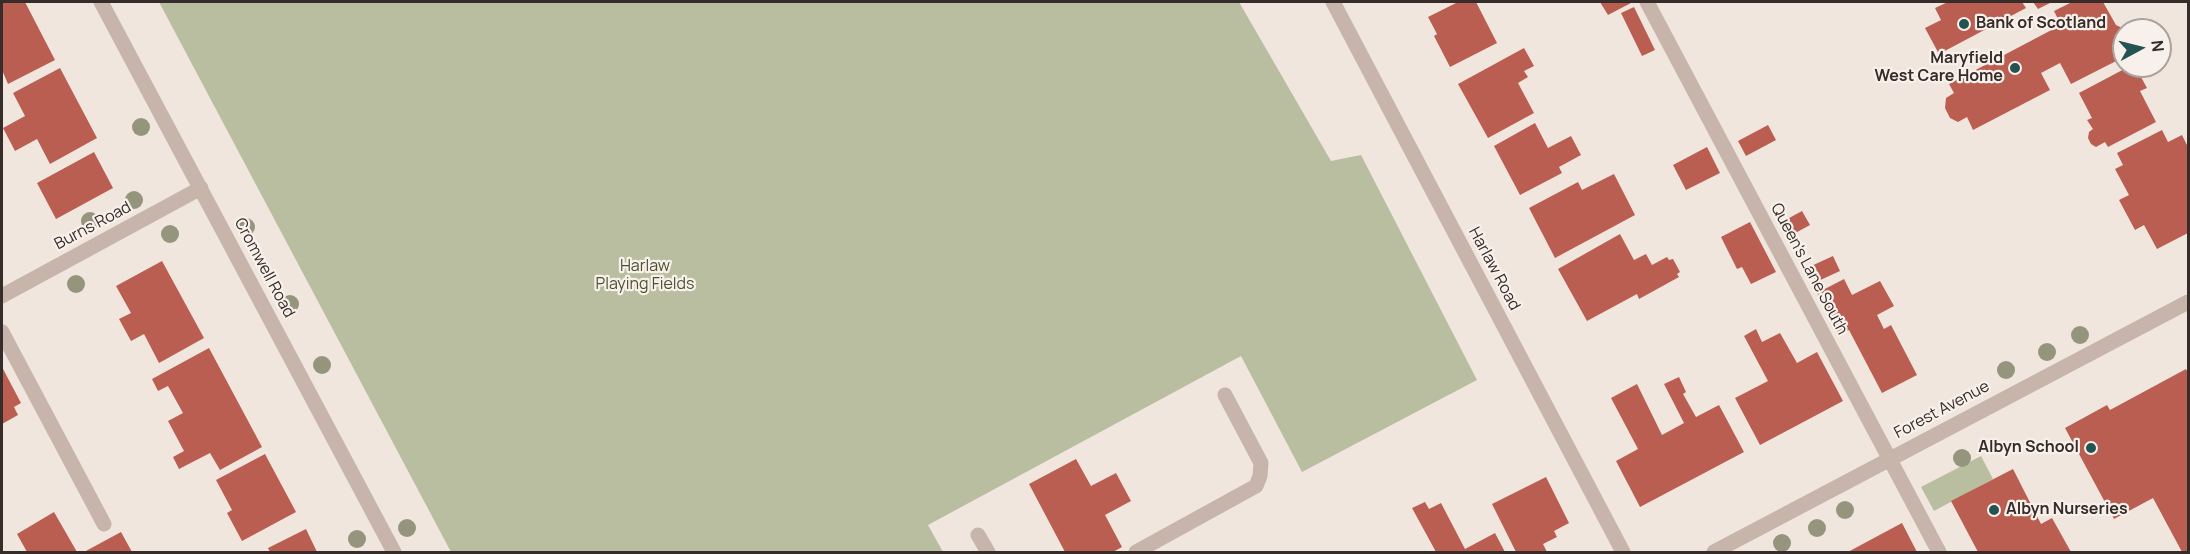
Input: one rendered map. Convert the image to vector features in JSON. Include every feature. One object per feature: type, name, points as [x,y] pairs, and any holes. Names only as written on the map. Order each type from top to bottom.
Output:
[{"type":"street","name":"Cromwell Road","points":[[101,2],[394,552]]},
{"type":"street","name":"Harlaw Road","points":[[1333,2],[1623,552]]},
{"type":"street","name":"Queen's Lane South","points":[[1647,2],[1939,552]]},
{"type":"street","name":"Burns Road","points":[[2,296],[201,188]]},
{"type":"street","name":"Forest Avenue","points":[[1714,552],[2188,302]]},
{"type":"street","points":[[2,332],[104,524]]},
{"type":"street","points":[[1136,552],[1256,486],[1261,463],[1225,395]]},
{"type":"street","points":[[978,534],[988,552]]},
{"type":"green space","name":"Harlaw Playing Fields","points":[[159,2],[1239,2],[1331,161],[1361,155],[1477,380],[1302,472],[1241,356],[928,525],[943,552],[451,552]]},
{"type":"green space","points":[[1981,456],[1993,479],[1934,511],[1921,487]]},
{"type":"building","points":[[2,2],[25,2],[55,60],[8,84],[2,70]]},
{"type":"building","points":[[1458,2],[1476,2],[1497,43],[1450,67],[1434,36],[1437,34],[1428,17]]},
{"type":"building","points":[[1600,2],[1630,2],[1631,3],[1608,15]]},
{"type":"building","name":"Bank of Scotland","points":[[1948,2],[2022,2],[2026,8],[1939,54],[1925,28],[1941,20],[1935,8]]},
{"type":"building","name":"Bank of Scotland","points":[[2033,2],[2052,2],[2038,9]]},
{"type":"building","name":"Maryfield West Care Home","points":[[2072,2],[2103,2],[2112,18],[2112,63],[2071,84],[2060,63],[2041,73],[2050,90],[1973,130],[1967,117],[1958,122],[1950,118],[1945,108],[1946,98],[1954,93],[1949,84],[2061,25],[2054,11]]},
{"type":"building","points":[[1634,7],[1655,50],[1642,56],[1621,13]]},
{"type":"building","points":[[1524,48],[1534,66],[1524,71],[1528,77],[1518,83],[1534,113],[1488,138],[1458,84]]},
{"type":"building","points":[[60,68],[97,138],[50,164],[37,139],[15,151],[3,128],[25,116],[13,93]]},
{"type":"building","points":[[2112,76],[2112,78],[2142,78],[2147,88],[2140,91],[2156,122],[2108,147],[2105,142],[2096,147],[2088,138],[2089,132],[2093,129],[2087,120],[2092,118],[2079,93]]},
{"type":"building","points":[[1535,123],[1548,148],[1571,136],[1581,155],[1559,167],[1562,173],[1520,195],[1494,146]]},
{"type":"building","points":[[1768,125],[1776,140],[1746,156],[1738,141]]},
{"type":"building","points":[[2162,130],[2168,142],[2182,135],[2188,147],[2188,233],[2157,249],[2144,225],[2135,230],[2119,200],[2129,195],[2115,169],[2123,165],[2117,153]]},
{"type":"building","points":[[1707,147],[1720,173],[1686,190],[1673,165]]},
{"type":"building","points":[[94,152],[113,188],[56,219],[37,183]]},
{"type":"building","points":[[1614,174],[1635,215],[1555,258],[1529,208],[1578,182],[1582,190]]},
{"type":"building","points":[[1802,211],[1810,225],[1788,237],[1780,223]]},
{"type":"building","points":[[1750,222],[1776,272],[1751,284],[1742,267],[1737,269],[1721,237]]},
{"type":"building","points":[[1620,234],[1634,260],[1646,254],[1652,265],[1667,257],[1669,260],[1673,259],[1680,272],[1677,274],[1679,277],[1639,299],[1637,294],[1587,321],[1558,269]]},
{"type":"building","points":[[1833,256],[1840,271],[1816,282],[1809,267]]},
{"type":"building","points":[[162,261],[204,338],[159,363],[144,334],[131,341],[119,319],[131,313],[116,286]]},
{"type":"building","points":[[1844,279],[1852,295],[1880,281],[1894,306],[1877,315],[1884,329],[1891,325],[1917,375],[1882,393],[1849,330],[1839,335],[1817,293]]},
{"type":"building","points":[[1756,329],[1762,342],[1780,333],[1797,363],[1817,352],[1843,401],[1760,445],[1735,398],[1768,381],[1744,336]]},
{"type":"building","points":[[209,348],[262,447],[220,470],[210,453],[179,469],[173,457],[184,451],[168,421],[183,413],[168,386],[158,391],[152,379]]},
{"type":"building","points":[[2,367],[21,403],[14,407],[18,415],[2,424]]},
{"type":"building","points":[[2186,369],[2188,373],[2188,552],[2182,552],[2153,498],[2114,519],[2065,428],[2107,405],[2110,410]]},
{"type":"building","points":[[1679,377],[1686,392],[1683,394],[1696,417],[1719,405],[1744,452],[1640,507],[1616,461],[1638,449],[1611,398],[1637,384],[1662,435],[1684,423],[1664,384]]},
{"type":"building","points":[[265,454],[296,512],[242,541],[227,513],[232,510],[216,480]]},
{"type":"building","points":[[1076,459],[1091,486],[1116,473],[1131,501],[1105,515],[1122,547],[1113,552],[1065,552],[1029,484]]},
{"type":"building","name":"Albyn Nurseries","points":[[2013,469],[2041,524],[2052,518],[2071,552],[1978,552],[1951,501]]},
{"type":"building","points":[[1546,477],[1569,523],[1554,531],[1557,537],[1543,544],[1547,552],[1516,552],[1492,504]]},
{"type":"building","points":[[1425,502],[1429,509],[1441,503],[1465,549],[1495,533],[1505,552],[1436,552],[1412,508]]},
{"type":"building","points":[[54,512],[77,552],[27,552],[17,534]]},
{"type":"building","points":[[1902,523],[1917,552],[1848,552],[1859,546]]},
{"type":"building","points":[[306,529],[317,552],[270,552],[268,548]]},
{"type":"building","points":[[121,532],[132,552],[84,552]]},
{"type":"place","name":"Bank of Scotland","points":[[1964,24]]},
{"type":"place","name":"Maryfield West Care Home","points":[[2015,68]]},
{"type":"place","name":"Albyn School","points":[[2091,448]]},
{"type":"place","name":"Albyn Nurseries","points":[[1994,510]]}]
